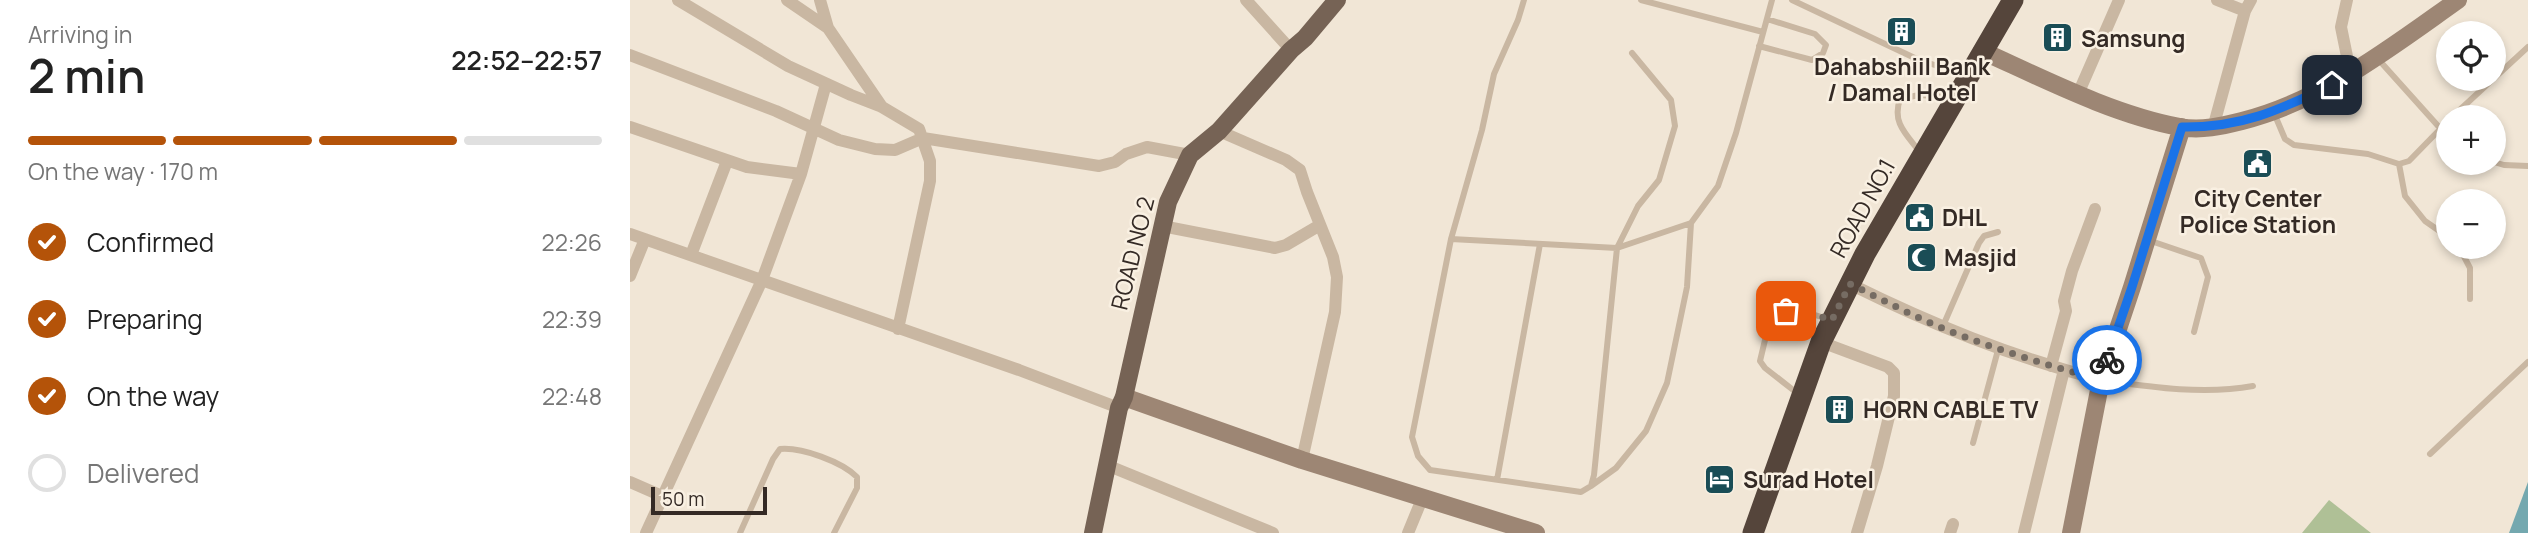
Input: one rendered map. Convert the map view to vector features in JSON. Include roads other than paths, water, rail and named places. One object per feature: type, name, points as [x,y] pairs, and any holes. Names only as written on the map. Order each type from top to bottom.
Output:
[{"type":"highway","name":"ROAD NO.1","points":[[1753,533],[1821,342],[1922,155],[2013,0]]},
{"type":"main road","name":"ROAD NO 2","points":[[1096,532],[1108,466],[1168,202],[1190,155],[1219,131],[1337,0]]},
{"type":"street","points":[[678,0],[759,50],[826,84],[882,107],[917,127],[923,138],[929,162],[930,181],[898,329]]},
{"type":"street","points":[[787,0],[828,28]]},
{"type":"street","points":[[820,0],[828,28],[882,107]]},
{"type":"street","points":[[1246,0],[1292,50]]},
{"type":"street","points":[[2078,94],[2119,0]]},
{"type":"street","points":[[2213,128],[2248,6],[2217,0]]},
{"type":"street","points":[[2347,0],[2341,27],[2351,76]]},
{"type":"street","points":[[1982,51],[2078,94],[2154,120],[2182,127],[2213,128],[2274,113],[2351,76],[2458,0]]},
{"type":"street","points":[[630,55],[776,111],[839,140],[875,149],[895,150],[923,138],[1099,166],[1115,162],[1126,154],[1147,147],[1190,155]]},
{"type":"street","points":[[646,533],[762,279],[801,174],[826,84]]},
{"type":"street","points":[[630,127],[727,162],[801,174]]},
{"type":"street","points":[[2071,533],[2101,380],[2182,127]]},
{"type":"street","points":[[1219,131],[1286,160],[1300,170],[1334,257],[1337,277],[1335,312],[1302,460]]},
{"type":"street","points":[[691,255],[727,162]]},
{"type":"street","points":[[2024,533],[2057,368],[2066,311],[2064,301],[2095,209]]},
{"type":"street","points":[[1161,226],[1275,248],[1286,245],[1320,225]]},
{"type":"street","points":[[630,234],[1019,370],[1536,533]]},
{"type":"street","points":[[630,276],[645,239]]},
{"type":"street","points":[[1850,284],[1942,328],[1998,349],[2101,380]]},
{"type":"street","points":[[1821,342],[1888,368],[1894,373],[1894,396],[1857,533]]},
{"type":"street","points":[[1108,466],[1273,533]]},
{"type":"street","points":[[630,482],[662,495]]},
{"type":"street","points":[[1408,533],[1422,499]]},
{"type":"lane","points":[[1524,0],[1494,74],[1482,130],[1451,239],[1412,437],[1418,456],[1430,470],[1581,492],[1616,468],[1646,431],[1667,383],[1687,287],[1691,223],[1717,186],[1735,133],[1772,0]]},
{"type":"lane","points":[[1641,0],[1763,32]]},
{"type":"lane","points":[[1792,0],[1919,60],[1968,76]]},
{"type":"lane","points":[[1759,46],[1812,60],[1823,53],[1826,46],[1815,34],[1767,19]]},
{"type":"lane","points":[[2465,105],[2528,47]]},
{"type":"lane","points":[[1591,486],[1617,248],[1638,206],[1659,180],[1675,126],[1671,100],[1632,53]]},
{"type":"lane","points":[[2377,58],[2436,126]]},
{"type":"lane","points":[[1922,155],[1897,119],[1896,110],[1900,99],[1919,95],[1955,97]]},
{"type":"lane","points":[[2274,113],[2285,139],[2294,145],[2368,154],[2399,164],[2409,161],[2436,132]]},
{"type":"lane","points":[[2399,164],[2405,196],[2426,221],[2436,228]]},
{"type":"lane","points":[[2506,165],[2528,166]]},
{"type":"lane","points":[[1451,239],[1617,248],[1691,223]]},
{"type":"lane","points":[[1942,328],[1979,243],[1984,236],[1998,232]]},
{"type":"lane","points":[[2147,240],[2201,258],[2208,277],[2194,332]]},
{"type":"lane","points":[[1497,480],[1540,244]]},
{"type":"lane","points":[[2465,259],[2470,268],[2470,299]]},
{"type":"lane","points":[[1770,330],[1786,311],[1802,311],[1832,320]]},
{"type":"lane","points":[[1765,340],[1760,360],[1765,368],[1802,396]]},
{"type":"lane","points":[[1973,443],[1998,349]]},
{"type":"lane","points":[[2430,454],[2528,362]]},
{"type":"lane","points":[[2101,380],[2142,386],[2208,390],[2253,386]]},
{"type":"lane","points":[[740,533],[780,449],[795,448],[849,470],[857,477],[857,488],[834,533]]},
{"type":"water","points":[[2528,482],[2528,533],[2509,533]]},
{"type":"place","name":"Dahabshiil Bank / Damal Hotel","points":[[1902,32]]},
{"type":"place","name":"Samsung","points":[[2058,38]]},
{"type":"place","name":"City Center Police Station","points":[[2258,164]]},
{"type":"place","name":"DHL","points":[[1919,217]]},
{"type":"place","name":"Masjid","points":[[1921,257]]},
{"type":"place","name":"HORN CABLE TV","points":[[1840,409]]},
{"type":"place","name":"Surad Hotel","points":[[1720,479]]}]
